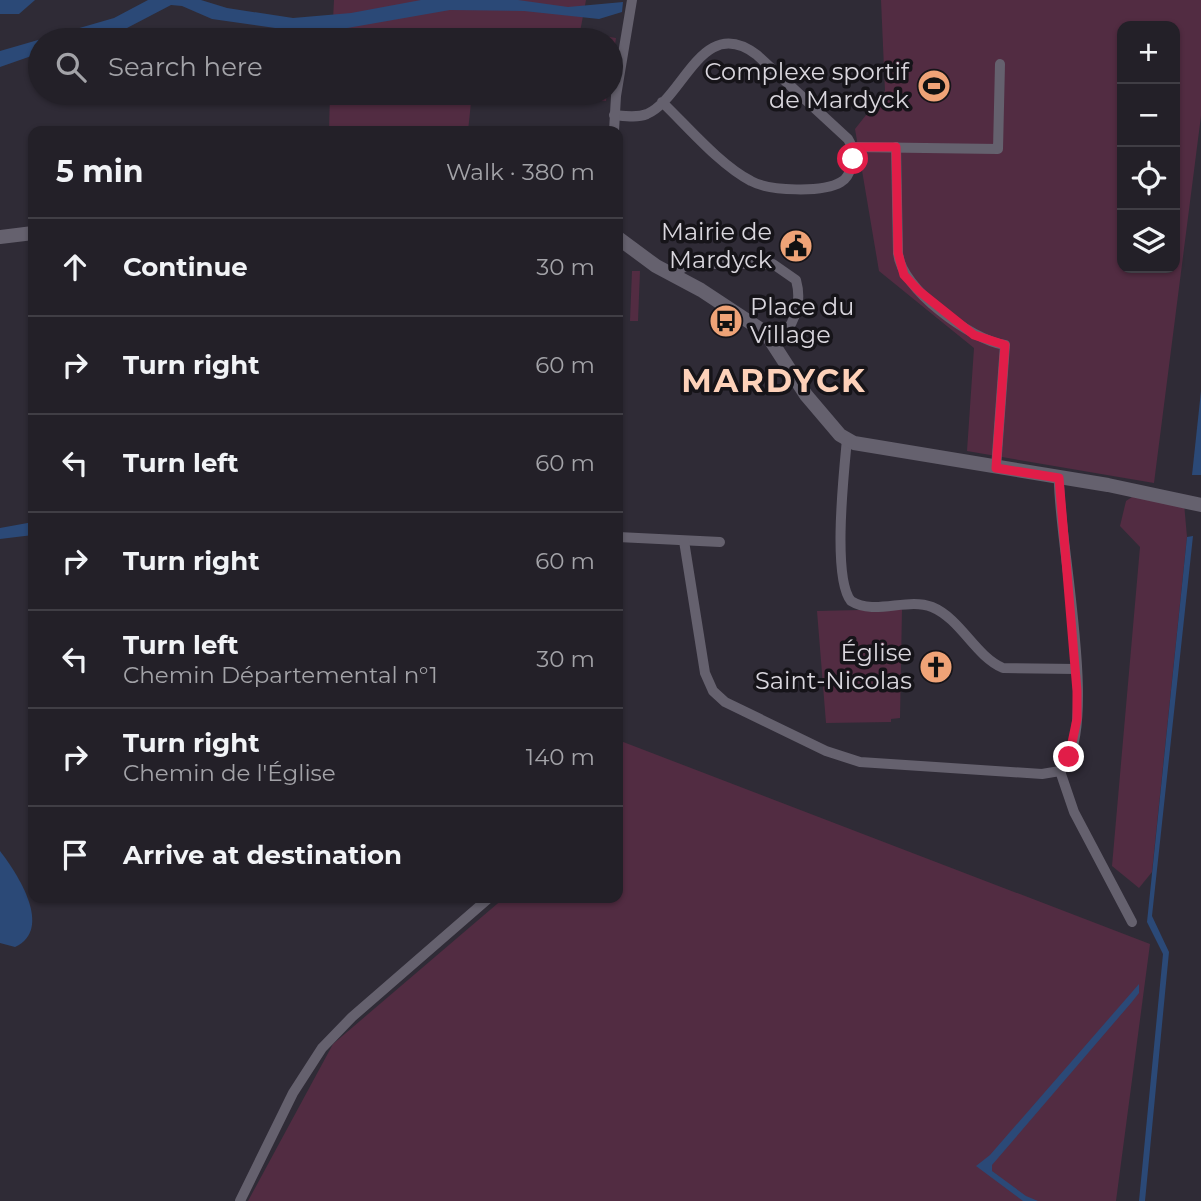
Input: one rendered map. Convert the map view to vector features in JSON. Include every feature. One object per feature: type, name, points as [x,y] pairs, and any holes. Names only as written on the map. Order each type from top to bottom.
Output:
[{"type":"street","points":[[623,58],[632,0]]},
{"type":"street","points":[[614,115],[641,116],[662,102],[704,54],[723,45],[741,46],[767,64],[843,135],[852,147],[850,171],[839,183],[820,187],[766,187],[740,175],[662,102]]},
{"type":"street","points":[[852,147],[998,149],[1000,64]]},
{"type":"street","points":[[614,126],[616,105]]},
{"type":"street","points":[[896,147],[898,253],[904,275],[919,291],[974,335],[1005,345],[996,468]]},
{"type":"street","points":[[0,237],[28,234]]},
{"type":"street","points":[[623,237],[671,275],[761,329],[775,344],[806,395],[846,439],[870,447],[1201,505]]},
{"type":"street","points":[[671,275],[689,264],[773,264],[781,268],[796,280],[797,292],[793,325],[775,344]]},
{"type":"street","points":[[846,439],[841,544],[845,594],[851,601],[860,606],[922,605],[942,613],[998,665],[1016,670],[1076,669]]},
{"type":"street","points":[[684,541],[707,678],[713,691],[730,705],[826,751],[868,764],[1042,774],[1060,771],[1069,757],[1077,719],[1076,669],[1059,478]]},
{"type":"street","points":[[623,537],[720,542]]},
{"type":"street","points":[[1060,771],[1074,812],[1132,922]]},
{"type":"street","points":[[240,1201],[293,1093],[322,1048],[352,1017],[483,903]]},
{"type":"shaded area","points":[[334,0],[586,0],[581,28],[333,28]]},
{"type":"shaded area","points":[[881,0],[1201,0],[1201,116],[1154,483],[967,451],[974,348],[879,271],[855,129],[885,91]]},
{"type":"shaded area","points":[[330,105],[471,105],[469,126],[329,126]]},
{"type":"shaded area","points":[[632,271],[640,271],[638,321],[630,321]]},
{"type":"shaded area","points":[[1138,493],[1184,503],[1187,537],[1152,872],[1139,888],[1112,866],[1140,547],[1120,526],[1126,501]]},
{"type":"shaded area","points":[[902,609],[900,718],[891,719],[891,722],[826,723],[817,611]]},
{"type":"shaded area","points":[[623,742],[1150,944],[1116,1201],[248,1201],[333,1044],[498,903],[623,903]]},
{"type":"water","points":[[0,0],[35,0],[19,14],[0,14]]},
{"type":"water","points":[[148,0],[201,0],[227,8],[293,18],[351,13],[421,0],[518,0],[568,7],[623,2],[622,12],[599,19],[524,11],[450,10],[347,28],[275,28],[212,19],[182,6],[171,5],[127,28],[79,28],[114,18]]},
{"type":"water","points":[[28,43],[28,57],[0,67],[0,51]]},
{"type":"water","points":[[1201,391],[1201,475],[1192,475]]},
{"type":"water","points":[[28,523],[28,536],[0,539],[0,528]]},
{"type":"water","points":[[1193,536],[1152,916],[1169,952],[1145,1201],[1139,1201],[1163,954],[1147,922],[1187,537]]},
{"type":"water","points":[[0,851],[15,873],[28,900],[32,928],[26,939],[15,947],[0,943]]},
{"type":"water","points":[[1139,984],[1139,993],[1131,1003],[992,1165],[992,1171],[1026,1196],[1038,1201],[1023,1201],[976,1166],[990,1155]]},
{"type":"place","name":"Complexe sportif de Mardyck","points":[[934,86]]},
{"type":"place","name":"Mairie de Mardyck","points":[[796,246]]},
{"type":"place","name":"Place du Village","points":[[726,321]]},
{"type":"place","name":"Église Saint-Nicolas","points":[[936,667]]},
{"type":"district","name":"MARDYCK","points":[[774,381]]},
{"type":"route","points":[[853,159],[852,147],[896,147],[898,253],[904,275],[919,291],[974,335],[990,343],[1005,345],[996,468],[1059,478],[1059,501],[1069,571],[1077,691],[1077,719],[1069,757]]}]
